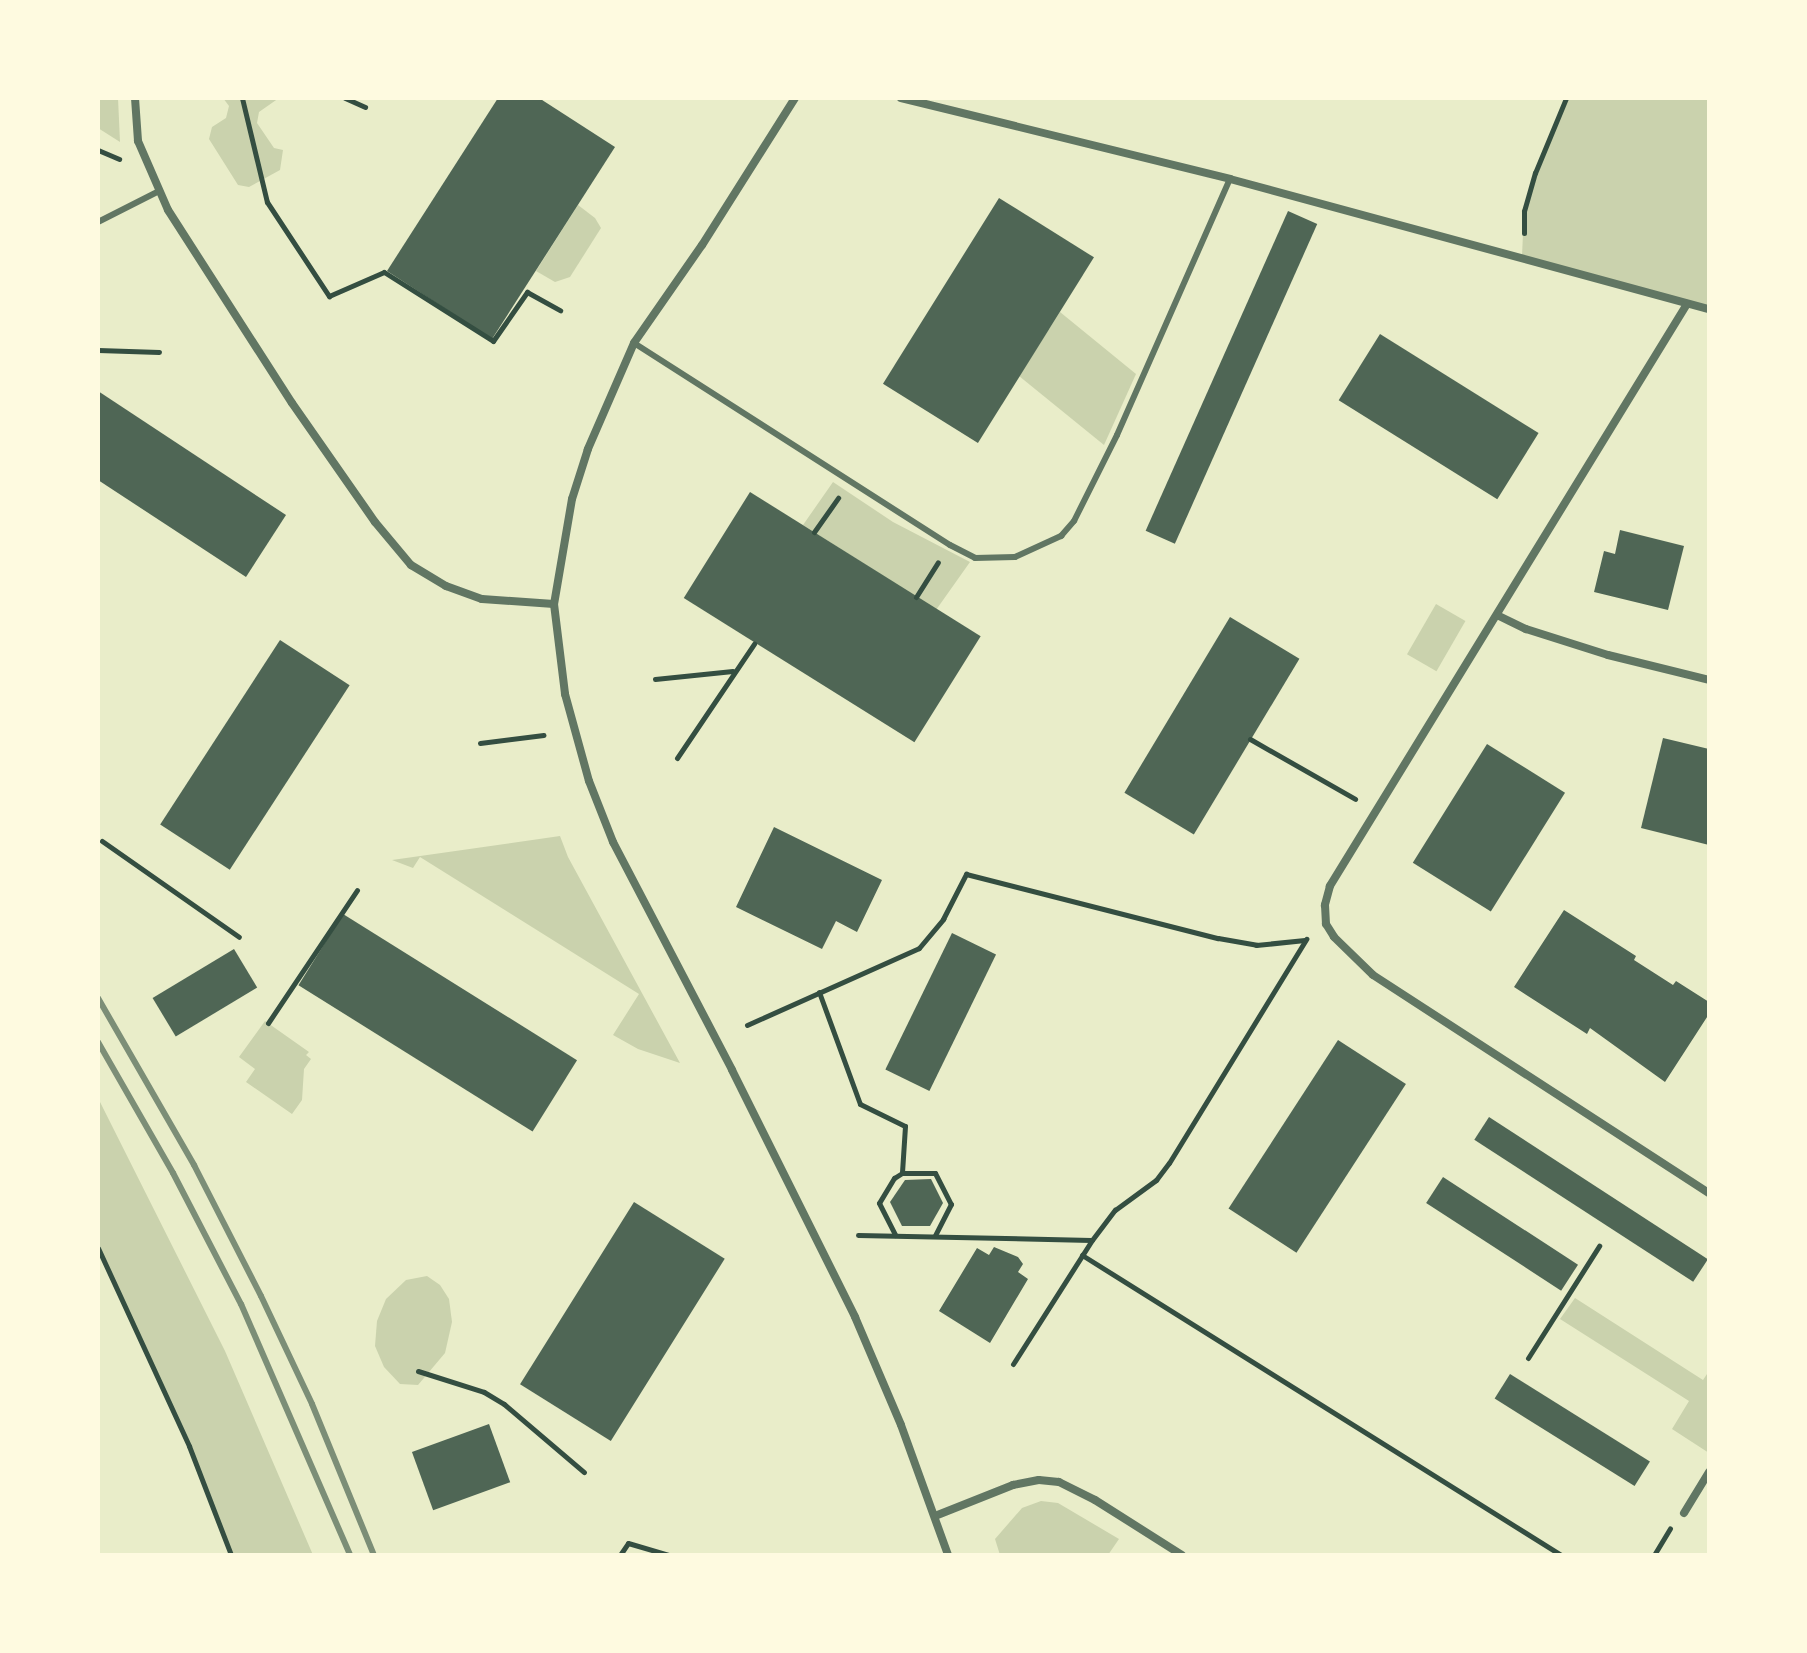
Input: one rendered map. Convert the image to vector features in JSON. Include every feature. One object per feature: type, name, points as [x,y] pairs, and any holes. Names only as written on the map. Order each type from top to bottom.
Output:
[{"type":"street","points":[[135,98],[138,141],[159,191],[292,403],[375,522],[411,565],[446,586],[482,599],[554,604]]},
{"type":"street","points":[[795,98],[702,245],[634,343],[588,449],[572,499],[554,604],[565,694],[589,781],[613,842],[732,1070],[855,1317],[948,1555]]},
{"type":"street","points":[[901,98],[1230,179],[1475,243],[1709,309]]},
{"type":"street","points":[[1687,304],[1499,616],[1330,886],[1325,905],[1326,924],[1345,950],[1373,975],[1709,1193]]},
{"type":"street","points":[[1499,616],[1526,629],[1567,642],[1709,680]]},
{"type":"street","points":[[1684,1513],[1709,1472]]},
{"type":"street","points":[[935,1516],[1013,1485],[1039,1480],[1059,1482],[1095,1500],[1182,1555]]},
{"type":"lane","points":[[634,343],[950,545],[975,558],[1015,557],[1061,536],[1074,521],[1117,435],[1230,179]]},
{"type":"lane","points":[[98,222],[159,191]]},
{"type":"path","points":[[242,98],[267,202],[329,296],[384,272],[493,341],[527,292],[560,310]]},
{"type":"path","points":[[345,98],[365,107]]},
{"type":"path","points":[[1524,237],[1528,198],[1566,98]]},
{"type":"path","points":[[98,350],[159,352]]},
{"type":"path","points":[[814,532],[851,481]]},
{"type":"path","points":[[916,597],[950,545]]},
{"type":"path","points":[[677,758],[754,644]]},
{"type":"path","points":[[655,679],[735,671]]},
{"type":"path","points":[[480,743],[543,735]]},
{"type":"path","points":[[1250,739],[1377,812]]},
{"type":"path","points":[[102,841],[239,937]]},
{"type":"path","points":[[747,1025],[919,948],[943,919],[966,874],[1218,938],[1256,945],[1305,940]]},
{"type":"path","points":[[268,1023],[357,890]]},
{"type":"path","points":[[1013,1364],[1082,1255],[1115,1210],[1156,1180],[1169,1163],[1305,940],[1326,924]]},
{"type":"path","points":[[819,992],[860,1104],[905,1126],[902,1173]]},
{"type":"path","points":[[895,1235],[879,1203],[894,1178],[902,1173],[935,1173],[951,1204],[934,1236]]},
{"type":"path","points":[[858,1235],[1092,1240]]},
{"type":"path","points":[[1528,1358],[1599,1246]]},
{"type":"path","points":[[98,1248],[189,1446],[231,1555]]},
{"type":"path","points":[[1082,1255],[1561,1555]]},
{"type":"path","points":[[418,1371],[484,1392],[504,1404],[584,1472]]},
{"type":"path","points":[[620,1555],[628,1543],[669,1555]]},
{"type":"green space","points":[[98,98],[118,98],[120,142],[98,128]]},
{"type":"green space","points":[[223,98],[279,98],[259,112],[257,123],[274,148],[283,150],[280,170],[249,187],[238,185],[209,139],[212,127],[226,118],[229,106]]},
{"type":"green space","points":[[1566,98],[1709,98],[1709,309],[1522,256],[1524,211]]},
{"type":"green space","points":[[578,205],[595,218],[601,228],[570,277],[555,282],[536,271]]},
{"type":"green space","points":[[1060,312],[1136,374],[1104,445],[1019,376]]},
{"type":"green space","points":[[833,482],[893,522],[970,562],[936,610],[803,525]]},
{"type":"green space","points":[[1436,604],[1465,621],[1436,671],[1407,654]]},
{"type":"green space","points":[[560,836],[568,857],[680,1063],[638,1049],[613,1035],[639,994],[420,857],[413,868],[392,860]]},
{"type":"green space","points":[[265,1021],[309,1052],[306,1055],[311,1059],[304,1069],[302,1100],[292,1114],[246,1082],[255,1069],[239,1057]]},
{"type":"green space","points":[[98,1098],[225,1351],[313,1555],[231,1555],[189,1446],[98,1248]]},
{"type":"green space","points":[[427,1276],[440,1285],[449,1299],[452,1322],[445,1353],[418,1385],[400,1384],[384,1367],[375,1346],[377,1321],[386,1299],[406,1280]]},
{"type":"green space","points":[[1575,1298],[1703,1380],[1709,1371],[1709,1453],[1672,1429],[1689,1401],[1560,1319]]},
{"type":"green space","points":[[1041,1501],[1058,1503],[1119,1539],[1108,1555],[1000,1555],[995,1539],[1022,1508]]},
{"type":"building","points":[[498,98],[539,98],[615,147],[492,339],[387,271]]},
{"type":"building","points":[[999,198],[1094,257],[978,443],[883,384]]},
{"type":"building","points":[[1288,211],[1317,224],[1175,544],[1146,531]]},
{"type":"building","points":[[1380,334],[1539,433],[1497,499],[1339,400]]},
{"type":"building","points":[[98,391],[286,515],[246,577],[98,480]]},
{"type":"building","points":[[750,492],[981,636],[914,742],[684,598]]},
{"type":"building","points":[[1620,530],[1684,546],[1668,610],[1594,592],[1604,551],[1615,554]]},
{"type":"building","points":[[1230,617],[1299,659],[1194,834],[1124,793]]},
{"type":"building","points":[[280,640],[350,685],[230,870],[160,825]]},
{"type":"building","points":[[1663,738],[1709,749],[1709,845],[1641,828]]},
{"type":"building","points":[[1487,744],[1565,793],[1491,911],[1413,863]]},
{"type":"building","points":[[774,827],[882,880],[857,932],[836,921],[822,949],[736,907]]},
{"type":"building","points":[[1564,910],[1636,956],[1634,960],[1673,985],[1676,981],[1709,1002],[1709,1014],[1665,1082],[1590,1028],[1587,1034],[1514,987]]},
{"type":"building","points":[[343,914],[577,1060],[533,1131],[298,985]]},
{"type":"building","points":[[952,933],[996,954],[929,1091],[885,1070]]},
{"type":"building","points":[[234,949],[257,988],[176,1037],[153,998]]},
{"type":"building","points":[[1338,1040],[1406,1084],[1296,1253],[1229,1209]]},
{"type":"building","points":[[1489,1117],[1708,1259],[1693,1282],[1474,1140]]},
{"type":"building","points":[[1443,1177],[1578,1265],[1561,1291],[1426,1203]]},
{"type":"building","points":[[931,1179],[943,1203],[930,1226],[902,1226],[890,1202],[905,1180]]},
{"type":"building","points":[[634,1202],[725,1259],[611,1441],[520,1384]]},
{"type":"building","points":[[994,1247],[1018,1257],[1023,1264],[1018,1272],[1028,1279],[990,1343],[939,1311],[977,1248],[989,1255]]},
{"type":"building","points":[[1510,1374],[1650,1461],[1635,1486],[1495,1399]]},
{"type":"building","points":[[489,1424],[510,1482],[433,1510],[412,1452]]},
{"type":"railway","points":[[98,998],[194,1165],[261,1296],[312,1404],[374,1555]]},
{"type":"railway","points":[[98,1042],[173,1173],[241,1304],[350,1555]]}]
